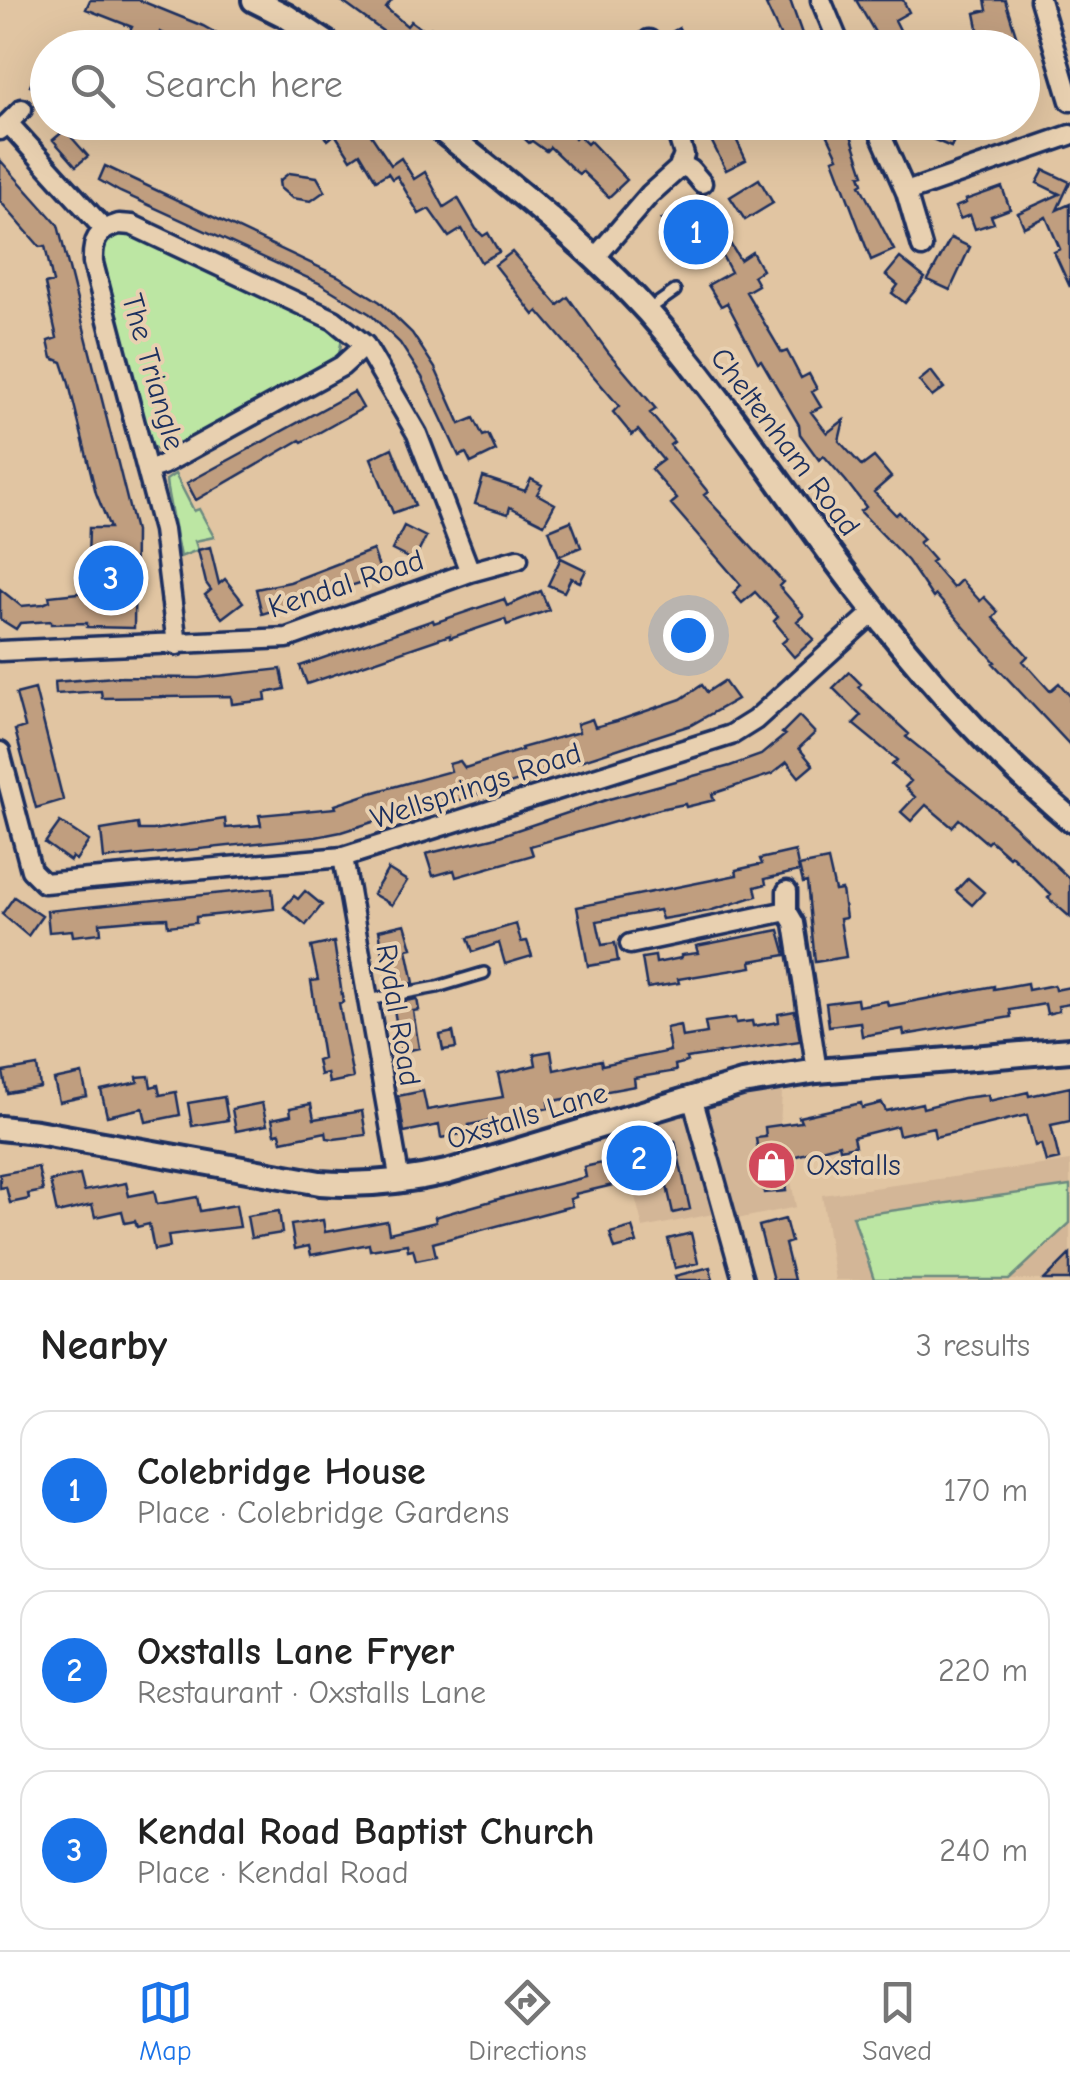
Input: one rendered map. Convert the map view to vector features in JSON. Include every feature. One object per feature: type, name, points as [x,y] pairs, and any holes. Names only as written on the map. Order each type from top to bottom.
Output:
[{"type":"street","points":[[254,0],[290,9],[314,30]]},
{"type":"street","points":[[821,0],[834,30]]},
{"type":"street","points":[[1040,0],[1070,101]]},
{"type":"street","points":[[22,109],[4,126],[103,228],[132,225],[334,320],[365,345]]},
{"type":"street","points":[[906,192],[1070,135]]},
{"type":"street","name":"Cheltenham Road","points":[[452,140],[594,259],[647,311],[716,396],[874,611],[941,690],[1070,819]]},
{"type":"street","points":[[594,259],[680,164],[684,155],[679,140]]},
{"type":"street","points":[[883,140],[906,192],[922,247]]},
{"type":"street","points":[[680,164],[702,184]]},
{"type":"street","name":"The Triangle","points":[[103,228],[95,239],[93,263],[147,470],[342,366],[365,345]]},
{"type":"street","name":"Kendal Road","points":[[365,345],[417,434],[470,572]]},
{"type":"street","points":[[147,470],[164,530],[177,645]]},
{"type":"street","name":"Kendal Road","points":[[0,651],[287,638],[470,572],[518,559]]},
{"type":"street","name":"Wellsprings Road","points":[[0,752],[30,870],[44,883],[343,857],[731,735],[755,720],[874,611]]},
{"type":"street","name":"Rydal Road","points":[[343,857],[400,1182]]},
{"type":"street","points":[[788,891],[787,911],[794,923],[817,1071]]},
{"type":"street","points":[[630,944],[650,930],[787,911]]},
{"type":"street","name":"Oxstalls Lane","points":[[0,1128],[320,1183],[360,1186],[447,1172],[742,1083],[817,1071],[1070,1050]]},
{"type":"street","points":[[692,1097],[743,1280]]},
{"type":"lane","points":[[647,311],[674,291]]},
{"type":"lane","points":[[368,1000],[484,973]]},
{"type":"shaded area","points":[[783,1076],[780,1125],[796,1207],[727,1221],[723,1212],[643,1228],[616,1121]]},
{"type":"shaded area","points":[[1070,1161],[1070,1280],[835,1280],[822,1195]]},
{"type":"green space","points":[[123,230],[336,329],[342,339],[338,359],[174,451],[159,451],[148,443],[98,260],[105,240]]},
{"type":"green space","points":[[175,474],[194,511],[199,509],[214,537],[195,541],[198,550],[180,557],[166,480]]},
{"type":"green space","points":[[1070,1186],[1070,1223],[1009,1280],[874,1280],[853,1216]]},
{"type":"building","points":[[90,0],[139,0],[210,30],[130,30],[132,27],[86,9]]},
{"type":"building","points":[[340,0],[392,0],[386,8],[407,26],[411,21],[423,30],[381,30]]},
{"type":"building","points":[[790,0],[801,30],[778,30],[766,5]]},
{"type":"building","points":[[856,0],[903,0],[909,12],[895,20],[900,30],[874,30]]},
{"type":"building","points":[[985,0],[1005,0],[1014,30],[978,30],[975,13],[987,10]]},
{"type":"building","points":[[53,140],[74,140],[88,156],[76,166]]},
{"type":"building","points":[[339,140],[374,140],[391,165],[401,158],[414,179],[425,172],[444,207],[458,198],[476,229],[483,236],[488,233],[499,252],[481,262],[462,229],[449,237],[429,209],[419,214],[397,176],[392,179],[388,173],[376,180],[360,153],[351,159]]},
{"type":"building","points":[[526,140],[583,140],[587,144],[590,141],[627,180],[609,197],[550,147],[546,151],[532,141]]},
{"type":"building","points":[[711,140],[737,140],[746,160],[726,170]]},
{"type":"building","points":[[830,140],[853,140],[864,174],[860,175],[860,185],[894,250],[871,260],[833,159],[838,157]]},
{"type":"building","points":[[935,140],[954,140],[951,147]]},
{"type":"building","points":[[0,160],[58,225],[135,531],[134,628],[51,621],[20,623],[16,629],[0,619],[0,589],[21,606],[43,604],[50,601],[49,596],[87,592],[89,528],[110,528],[96,493],[68,380],[62,362],[52,358],[48,341],[57,338],[45,284],[53,282],[45,246],[40,247],[0,201]]},
{"type":"building","points":[[105,166],[338,276],[380,302],[412,333],[435,368],[460,424],[474,418],[496,451],[471,463],[466,453],[459,456],[422,377],[400,343],[370,314],[319,283],[120,192],[99,180]]},
{"type":"building","points":[[1044,170],[1070,182],[1057,210],[1070,204],[1070,287],[1054,252],[1060,249],[1046,217],[1024,227],[1018,213],[1060,194],[1037,183]]},
{"type":"building","points":[[289,173],[317,177],[325,191],[311,201],[292,198],[280,188],[279,181]]},
{"type":"building","points":[[759,179],[773,203],[745,220],[730,197]]},
{"type":"building","points":[[1002,187],[1010,209],[991,216],[994,223],[975,229],[970,215],[960,219],[955,207]]},
{"type":"building","points":[[701,196],[740,260],[752,252],[762,270],[753,276],[758,285],[746,292],[801,378],[809,374],[817,389],[812,392],[821,407],[811,412],[827,433],[844,420],[839,441],[862,466],[874,457],[891,477],[874,492],[924,539],[919,543],[934,560],[931,562],[953,588],[961,580],[980,601],[984,597],[998,612],[993,618],[1028,656],[1023,661],[1050,691],[1059,683],[1070,696],[1070,745],[936,595],[933,598],[908,561],[860,511],[866,507],[846,481],[824,456],[819,460],[800,434],[799,425],[761,360],[758,362],[727,303],[721,306],[708,285],[731,272],[719,250],[690,268],[661,220]]},
{"type":"building","points":[[951,238],[970,247],[950,290],[928,280]]},
{"type":"building","points":[[512,252],[558,305],[568,297],[656,409],[650,413],[708,492],[704,495],[783,582],[779,586],[804,615],[797,621],[814,639],[794,657],[782,643],[788,638],[774,621],[778,617],[755,592],[742,603],[733,593],[741,585],[671,504],[677,499],[651,469],[663,460],[638,430],[632,435],[613,412],[619,406],[538,311],[534,315],[495,265]]},
{"type":"building","points":[[900,258],[925,278],[905,303],[892,293],[898,285],[886,275]]},
{"type":"building","points":[[931,371],[944,388],[932,397],[919,381]]},
{"type":"building","points":[[354,392],[363,408],[196,500],[187,483]]},
{"type":"building","points":[[392,448],[415,505],[393,513],[371,458]]},
{"type":"building","points":[[483,477],[525,491],[531,479],[542,485],[537,494],[555,504],[544,524],[510,507],[508,514],[475,504]]},
{"type":"building","points":[[571,521],[581,547],[559,556],[549,530]]},
{"type":"building","points":[[404,526],[426,537],[414,561],[392,550]]},
{"type":"building","points":[[210,547],[219,584],[225,579],[243,602],[222,618],[205,595],[211,590],[198,550]]},
{"type":"building","points":[[373,550],[382,576],[262,614],[256,589],[290,582]]},
{"type":"building","points":[[561,558],[586,570],[580,582],[571,578],[564,592],[548,585]]},
{"type":"building","points":[[541,591],[549,610],[507,625],[505,619],[450,635],[307,684],[300,666],[433,620],[434,623],[504,599],[507,606]]},
{"type":"building","points":[[281,669],[285,689],[265,693],[266,700],[232,704],[231,696],[102,698],[101,691],[56,694],[55,682],[114,677],[199,678]]},
{"type":"building","points":[[849,672],[861,684],[858,687],[909,734],[906,737],[997,810],[1070,879],[1070,917],[1011,855],[990,840],[987,843],[959,819],[952,827],[926,805],[911,821],[901,812],[915,797],[905,787],[911,781],[892,765],[897,760],[853,724],[861,716],[833,688]]},
{"type":"building","points":[[724,681],[737,699],[691,725],[460,800],[446,799],[316,837],[104,859],[101,830],[138,824],[139,830],[153,830],[225,819],[226,828],[261,825],[259,815],[336,808],[335,805],[371,793],[451,771],[449,764],[460,761],[465,768],[579,732],[577,724],[592,719],[595,727],[617,721],[681,699],[702,685],[707,692]]},
{"type":"building","points":[[35,689],[63,800],[36,808],[15,730],[25,727],[16,694]]},
{"type":"building","points":[[799,716],[815,733],[799,748],[813,765],[799,777],[787,762],[772,774],[712,794],[714,800],[660,809],[530,846],[533,855],[456,877],[454,870],[433,876],[426,854],[493,838],[761,755],[785,735],[782,733]]},
{"type":"building","points":[[60,822],[89,841],[76,860],[72,857],[70,861],[45,843]]},
{"type":"building","points":[[795,851],[799,871],[765,879],[766,884],[755,887],[757,896],[709,911],[662,919],[659,910],[597,921],[602,945],[615,943],[618,961],[588,966],[577,907],[737,875],[736,870],[762,864],[760,859]]},
{"type":"building","points":[[828,860],[835,891],[842,890],[846,918],[840,919],[846,957],[815,962],[807,882],[803,883],[799,866]]},
{"type":"building","points":[[388,869],[407,881],[392,905],[373,894]]},
{"type":"building","points":[[968,878],[984,892],[972,905],[956,891]]},
{"type":"building","points":[[272,888],[274,909],[196,917],[196,923],[168,926],[167,918],[100,923],[101,933],[73,936],[72,930],[49,932],[47,911]]},
{"type":"building","points":[[305,891],[322,905],[306,925],[284,907]]},
{"type":"building","points":[[14,897],[42,916],[28,936],[2,914]]},
{"type":"building","points":[[405,924],[412,948],[407,949],[414,983],[389,988],[379,930]]},
{"type":"building","points":[[516,924],[521,942],[527,941],[532,956],[505,964],[499,943],[473,952],[468,938]]},
{"type":"building","points":[[779,930],[786,955],[751,961],[752,967],[647,988],[642,958],[655,956],[656,963],[681,958],[698,953],[696,946]]},
{"type":"building","points":[[334,942],[343,1002],[339,1003],[353,1078],[329,1083],[327,1073],[320,1075],[317,1060],[323,1058],[311,981],[318,980],[311,947]]},
{"type":"building","points":[[1027,983],[1028,990],[1054,985],[1055,990],[1070,987],[1070,1004],[1047,1014],[1045,1004],[1010,1010],[1011,1017],[904,1035],[903,1029],[862,1036],[860,1022],[829,1026],[826,1003],[857,999],[858,1006],[887,1001],[888,1006]]},
{"type":"building","points":[[417,999],[419,1010],[413,1011],[419,1048],[401,1052],[393,1003]]},
{"type":"building","points":[[795,1011],[800,1041],[686,1058],[687,1062],[675,1065],[676,1071],[634,1078],[635,1086],[548,1102],[549,1108],[469,1125],[471,1132],[441,1138],[439,1125],[404,1132],[398,1096],[423,1091],[427,1110],[503,1097],[498,1074],[536,1065],[534,1054],[551,1051],[554,1070],[601,1060],[602,1065],[670,1051],[666,1028],[680,1025],[682,1037],[707,1033],[705,1022],[735,1018],[736,1023],[752,1021],[753,1026],[779,1022],[778,1014]]},
{"type":"building","points":[[453,1032],[456,1048],[443,1050],[440,1035]]},
{"type":"building","points":[[37,1066],[40,1087],[7,1093],[3,1072]]},
{"type":"building","points":[[82,1074],[87,1096],[59,1102],[54,1080]]},
{"type":"building","points":[[149,1076],[151,1087],[158,1085],[160,1095],[176,1092],[180,1115],[146,1122],[143,1108],[107,1116],[101,1090]]},
{"type":"building","points":[[1070,1087],[1070,1121],[1051,1125],[1059,1159],[1046,1162],[1041,1144],[1035,1146],[1027,1115],[935,1137],[933,1127],[899,1135],[897,1126],[853,1137],[855,1146],[840,1149],[839,1144],[782,1160],[786,1191],[764,1193],[756,1138],[766,1137],[765,1127],[801,1122],[799,1117],[861,1103],[862,1108],[882,1103],[886,1111],[988,1095],[989,1101],[1028,1092],[1029,1096]]},
{"type":"building","points":[[224,1097],[228,1120],[192,1126],[188,1103]]},
{"type":"building","points":[[262,1103],[267,1125],[236,1131],[232,1109]]},
{"type":"building","points":[[311,1104],[314,1119],[362,1111],[366,1135],[334,1139],[327,1138],[326,1132],[282,1141],[280,1133],[275,1134],[272,1119],[291,1115],[290,1108]]},
{"type":"building","points":[[675,1141],[690,1209],[673,1213],[662,1164],[615,1175],[617,1184],[575,1194],[570,1199],[572,1206],[433,1243],[436,1256],[416,1260],[407,1244],[370,1250],[369,1244],[311,1255],[309,1246],[295,1249],[291,1225],[323,1220],[325,1232],[387,1221],[389,1233],[586,1177],[584,1167],[629,1157],[627,1151]]},
{"type":"building","points":[[38,1167],[43,1191],[10,1203],[6,1187],[0,1188],[0,1174]]},
{"type":"building","points":[[80,1175],[84,1191],[126,1183],[129,1196],[154,1191],[157,1204],[197,1197],[200,1211],[236,1205],[240,1227],[168,1235],[170,1247],[154,1250],[149,1224],[137,1227],[135,1221],[125,1223],[122,1211],[95,1217],[92,1205],[57,1213],[50,1181]]},
{"type":"building","points":[[279,1211],[282,1233],[251,1238],[247,1216]]},
{"type":"building","points":[[785,1219],[791,1242],[785,1244],[794,1280],[773,1280],[759,1226]]},
{"type":"building","points":[[632,1227],[637,1243],[615,1249],[610,1233]]},
{"type":"building","points":[[691,1233],[698,1263],[675,1268],[668,1239]]},
{"type":"building","points":[[1070,1254],[1070,1280],[1044,1280]]},
{"type":"building","points":[[710,1267],[713,1280],[676,1280],[675,1276]]},
{"type":"place","name":"Colebridge House","points":[[696,232]]},
{"type":"place","name":"Kendal Road Baptist Church","points":[[111,578]]},
{"type":"place","name":"Oxstalls Lane Fryer","points":[[639,1158]]},
{"type":"place","name":"Oxstalls","points":[[771,1165]]}]
